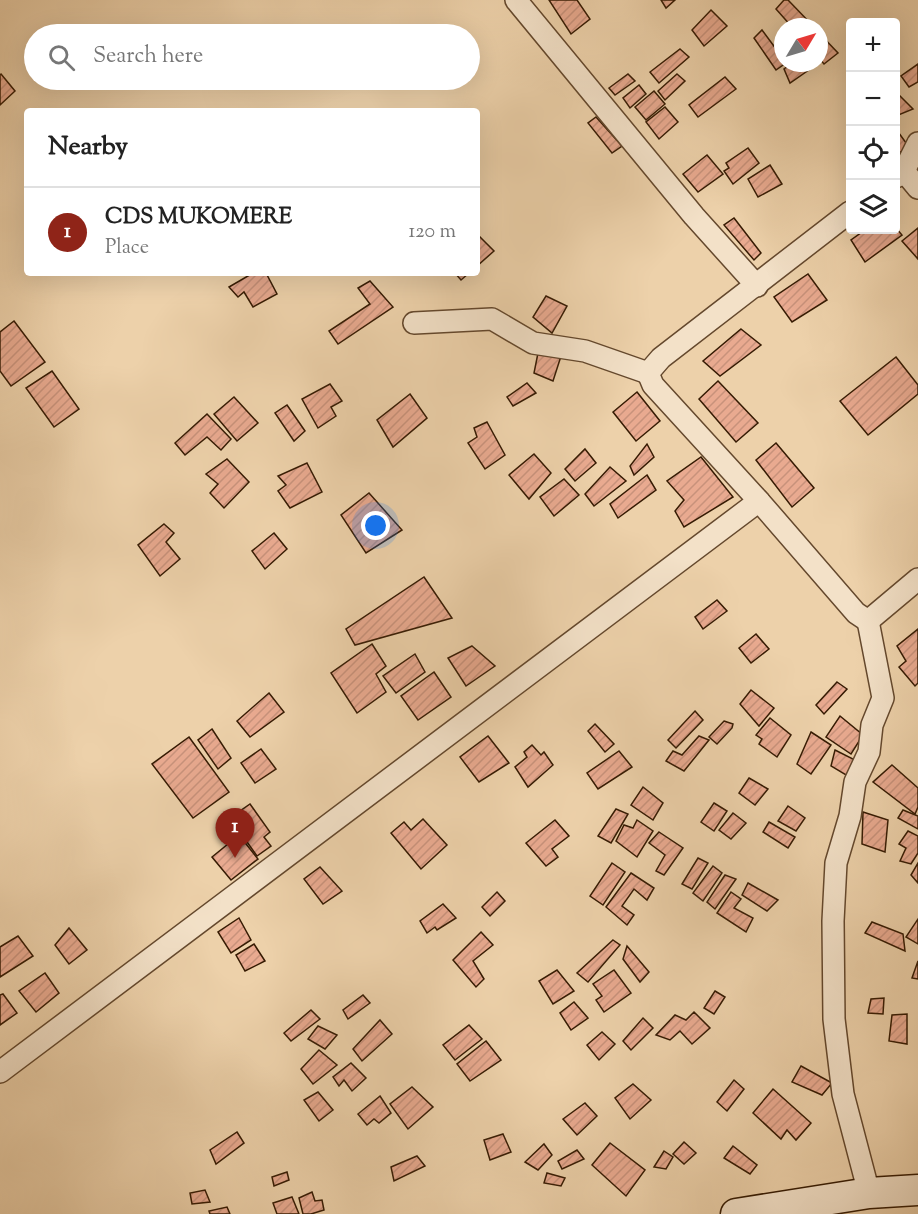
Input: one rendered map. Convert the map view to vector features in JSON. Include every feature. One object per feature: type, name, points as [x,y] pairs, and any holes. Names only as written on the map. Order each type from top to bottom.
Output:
[{"type":"main road","points":[[736,1214],[869,1193],[918,1190]]},
{"type":"street","points":[[516,0],[694,216],[757,286]]},
{"type":"street","points":[[918,143],[900,174],[918,188]]},
{"type":"street","points":[[648,373],[661,358],[846,216]]},
{"type":"street","points":[[414,323],[492,319],[533,343],[585,351],[648,373],[653,385],[856,612],[868,621],[883,698],[872,725],[868,752],[855,782],[850,816],[836,863],[833,921],[834,1019],[843,1094],[869,1193]]},
{"type":"street","points":[[0,1072],[759,501]]},
{"type":"street","points":[[868,621],[918,579]]},
{"type":"building","points":[[549,0],[577,0],[590,19],[571,34]]},
{"type":"building","points":[[661,0],[675,0],[666,8]]},
{"type":"building","points":[[784,0],[788,0],[805,18],[784,18],[776,9]]},
{"type":"building","points":[[711,10],[727,26],[704,46],[692,30]]},
{"type":"building","points":[[762,30],[774,46],[774,67],[754,38]]},
{"type":"building","points":[[828,42],[838,53],[828,61]]},
{"type":"building","points":[[680,49],[689,57],[659,83],[650,72]]},
{"type":"building","points":[[918,64],[918,82],[909,87],[901,76]]},
{"type":"building","points":[[785,72],[806,72],[790,83]]},
{"type":"building","points":[[628,74],[635,81],[615,95],[609,88]]},
{"type":"building","points":[[677,74],[685,81],[665,100],[658,91]]},
{"type":"building","points":[[0,75],[15,91],[0,105]]},
{"type":"building","points":[[725,77],[736,89],[698,117],[689,105]]},
{"type":"building","points":[[639,85],[646,94],[630,108],[623,98]]},
{"type":"building","points":[[654,91],[665,104],[646,120],[635,107]]},
{"type":"building","points":[[900,96],[913,109],[900,114]]},
{"type":"building","points":[[665,107],[678,122],[659,139],[646,122]]},
{"type":"building","points":[[596,117],[622,146],[612,153],[588,123]]},
{"type":"building","points":[[900,135],[909,147],[900,153]]},
{"type":"building","points":[[748,148],[759,163],[733,184],[724,171],[729,168],[726,163]]},
{"type":"building","points":[[707,155],[723,174],[698,192],[683,174]]},
{"type":"building","points":[[770,165],[782,184],[758,197],[748,179]]},
{"type":"building","points":[[734,218],[761,253],[754,260],[724,225]]},
{"type":"building","points":[[918,228],[918,259],[902,241]]},
{"type":"building","points":[[900,233],[902,235],[865,262],[851,240],[859,234]]},
{"type":"building","points":[[480,237],[494,251],[480,263]]},
{"type":"building","points":[[808,274],[827,300],[792,322],[774,297]]},
{"type":"building","points":[[248,276],[268,276],[277,294],[253,307],[244,292],[238,297],[229,287]]},
{"type":"building","points":[[370,281],[393,307],[338,344],[329,331],[370,304],[358,288]]},
{"type":"building","points":[[546,296],[567,306],[552,333],[533,317]]},
{"type":"building","points":[[14,321],[45,362],[11,386],[0,371],[0,332]]},
{"type":"building","points":[[741,329],[761,345],[720,376],[703,361]]},
{"type":"building","points":[[539,348],[562,353],[553,381],[534,373]]},
{"type":"building","points":[[896,357],[918,385],[918,394],[868,435],[840,401]]},
{"type":"building","points":[[52,371],[79,409],[54,427],[26,388]]},
{"type":"building","points":[[718,381],[758,423],[736,442],[699,399]]},
{"type":"building","points":[[527,383],[536,393],[513,406],[507,397]]},
{"type":"building","points":[[330,384],[342,401],[331,407],[336,416],[318,428],[302,399]]},
{"type":"building","points":[[637,392],[660,421],[636,441],[613,412]]},
{"type":"building","points":[[410,394],[427,418],[393,447],[377,420]]},
{"type":"building","points":[[234,397],[258,423],[237,441],[214,414]]},
{"type":"building","points":[[287,405],[305,431],[294,441],[275,413]]},
{"type":"building","points":[[207,414],[231,439],[221,450],[207,437],[185,455],[175,443]]},
{"type":"building","points":[[487,422],[505,455],[485,469],[468,443],[477,437],[474,428]]},
{"type":"building","points":[[776,443],[814,488],[792,507],[756,460]]},
{"type":"building","points":[[647,444],[654,457],[634,475],[630,466]]},
{"type":"building","points":[[585,449],[596,463],[575,481],[565,469]]},
{"type":"building","points":[[534,454],[551,473],[529,499],[509,475]]},
{"type":"building","points":[[701,457],[733,497],[684,527],[675,511],[684,500],[667,481]]},
{"type":"building","points":[[227,459],[249,482],[224,508],[210,493],[218,484],[206,474]]},
{"type":"building","points":[[307,463],[322,492],[290,508],[278,491],[286,485],[278,476]]},
{"type":"building","points":[[610,467],[626,481],[594,506],[585,494]]},
{"type":"building","points":[[647,475],[656,490],[618,518],[610,504]]},
{"type":"building","points":[[564,479],[579,495],[554,516],[540,497]]},
{"type":"building","points":[[369,493],[402,530],[366,553],[341,515]]},
{"type":"building","points":[[164,524],[174,533],[166,542],[180,559],[160,576],[138,545]]},
{"type":"building","points":[[274,533],[287,549],[265,569],[252,551]]},
{"type":"building","points":[[424,577],[452,618],[355,645],[346,629]]},
{"type":"building","points":[[717,600],[727,611],[703,629],[695,617]]},
{"type":"building","points":[[918,629],[918,683],[915,686],[899,667],[906,661],[897,646]]},
{"type":"building","points":[[756,634],[769,649],[751,663],[739,648]]},
{"type":"building","points":[[372,644],[386,666],[376,674],[386,692],[357,713],[331,673]]},
{"type":"building","points":[[472,646],[495,666],[466,686],[448,658]]},
{"type":"building","points":[[415,654],[425,672],[396,693],[383,676]]},
{"type":"building","points":[[434,672],[451,697],[418,720],[401,696]]},
{"type":"building","points":[[837,682],[847,689],[824,714],[816,705]]},
{"type":"building","points":[[751,690],[774,708],[759,726],[740,704]]},
{"type":"building","points":[[269,693],[284,712],[250,737],[237,721]]},
{"type":"building","points":[[695,711],[703,720],[676,748],[668,740]]},
{"type":"building","points":[[840,716],[863,735],[851,754],[826,737]]},
{"type":"building","points":[[770,718],[791,735],[777,757],[759,744],[762,739],[756,735]]},
{"type":"building","points":[[724,721],[733,724],[732,728],[717,744],[709,737]]},
{"type":"building","points":[[595,724],[614,744],[605,752],[588,731]]},
{"type":"building","points":[[212,729],[231,758],[218,769],[198,740]]},
{"type":"building","points":[[811,732],[831,745],[811,774],[797,764]]},
{"type":"building","points":[[488,736],[509,763],[479,782],[460,757]]},
{"type":"building","points":[[699,736],[709,740],[684,771],[666,761],[673,751],[682,755]]},
{"type":"building","points":[[189,737],[229,792],[193,818],[152,764]]},
{"type":"building","points":[[532,745],[541,755],[544,752],[553,765],[528,787],[515,767],[527,757],[524,752]]},
{"type":"building","points":[[261,749],[276,769],[255,783],[241,763]]},
{"type":"building","points":[[835,750],[857,761],[851,778],[831,766]]},
{"type":"building","points":[[619,751],[632,767],[598,789],[587,773]]},
{"type":"building","points":[[892,765],[918,788],[918,807],[915,814],[873,782]]},
{"type":"building","points":[[749,778],[768,789],[755,805],[739,793]]},
{"type":"building","points":[[643,787],[663,803],[653,820],[631,805]]},
{"type":"building","points":[[714,803],[727,811],[714,831],[701,822]]},
{"type":"building","points":[[250,804],[270,832],[264,837],[271,846],[257,856],[230,818]]},
{"type":"building","points":[[788,806],[805,818],[796,831],[778,821]]},
{"type":"building","points":[[616,809],[628,814],[611,843],[598,836]]},
{"type":"building","points":[[903,810],[918,816],[918,829],[898,818]]},
{"type":"building","points":[[863,812],[888,820],[885,852],[862,844]]},
{"type":"building","points":[[733,813],[746,823],[731,839],[719,830]]},
{"type":"building","points":[[423,819],[447,845],[421,869],[391,833],[404,822],[411,830]]},
{"type":"building","points":[[555,820],[569,836],[552,849],[558,857],[546,866],[526,843]]},
{"type":"building","points":[[637,820],[653,831],[637,857],[616,841],[624,825],[633,828]]},
{"type":"building","points":[[769,822],[795,837],[788,848],[763,832]]},
{"type":"building","points":[[908,831],[918,836],[918,853],[911,864],[900,861],[906,848],[899,844]]},
{"type":"building","points":[[659,832],[683,848],[664,875],[656,871],[665,855],[649,843]]},
{"type":"building","points":[[239,835],[258,859],[231,880],[212,857]]},
{"type":"building","points":[[698,858],[708,863],[692,889],[682,884]]},
{"type":"building","points":[[612,863],[625,872],[603,905],[590,896]]},
{"type":"building","points":[[918,863],[918,883],[911,875]]},
{"type":"building","points":[[713,866],[722,873],[703,901],[693,893]]},
{"type":"building","points":[[320,867],[342,891],[323,904],[304,879]]},
{"type":"building","points":[[631,873],[654,888],[647,900],[634,889],[622,906],[634,915],[627,925],[606,907]]},
{"type":"building","points":[[725,875],[736,879],[715,909],[707,902]]},
{"type":"building","points":[[748,883],[778,900],[767,911],[742,895]]},
{"type":"building","points":[[497,892],[505,901],[490,916],[482,907]]},
{"type":"building","points":[[731,892],[741,899],[734,908],[753,918],[746,932],[717,913]]},
{"type":"building","points":[[443,904],[456,918],[437,930],[435,927],[427,933],[420,921]]},
{"type":"building","points":[[239,918],[251,940],[231,953],[218,932]]},
{"type":"building","points":[[918,919],[918,944],[906,937]]},
{"type":"building","points":[[872,922],[903,934],[905,951],[865,933]]},
{"type":"building","points":[[69,928],[87,950],[69,964],[55,945]]},
{"type":"building","points":[[481,932],[493,945],[473,961],[484,979],[476,987],[453,960]]},
{"type":"building","points":[[18,936],[33,956],[0,977],[0,947]]},
{"type":"building","points":[[613,940],[620,945],[588,982],[577,973]]},
{"type":"building","points":[[254,944],[265,961],[245,971],[236,955]]},
{"type":"building","points":[[627,946],[649,972],[640,982],[623,959]]},
{"type":"building","points":[[918,961],[918,979],[912,978]]},
{"type":"building","points":[[557,970],[574,991],[553,1004],[539,981]]},
{"type":"building","points":[[614,970],[631,993],[604,1012],[596,1000],[602,996],[593,984]]},
{"type":"building","points":[[45,973],[59,993],[36,1012],[19,991]]},
{"type":"building","points":[[715,991],[725,997],[714,1014],[704,1008]]},
{"type":"building","points":[[3,994],[17,1013],[0,1025],[0,995]]},
{"type":"building","points":[[363,995],[370,1003],[348,1019],[343,1010]]},
{"type":"building","points":[[884,998],[883,1014],[868,1013],[871,999]]},
{"type":"building","points":[[574,1002],[588,1018],[571,1030],[560,1013]]},
{"type":"building","points":[[311,1010],[320,1019],[291,1041],[284,1033]]},
{"type":"building","points":[[694,1012],[710,1028],[692,1044],[680,1031],[670,1040],[656,1035],[675,1015],[686,1020]]},
{"type":"building","points":[[907,1014],[907,1044],[889,1041],[892,1015]]},
{"type":"building","points":[[643,1018],[653,1028],[631,1050],[623,1041]]},
{"type":"building","points":[[380,1020],[392,1034],[362,1061],[353,1049]]},
{"type":"building","points":[[469,1025],[482,1039],[455,1060],[443,1045]]},
{"type":"building","points":[[318,1026],[337,1035],[325,1049],[308,1039]]},
{"type":"building","points":[[602,1032],[615,1044],[599,1060],[587,1045]]},
{"type":"building","points":[[486,1041],[501,1060],[470,1081],[457,1064]]},
{"type":"building","points":[[319,1050],[337,1065],[313,1084],[301,1069]]},
{"type":"building","points":[[351,1063],[366,1078],[352,1091],[344,1080],[339,1086],[333,1077]]},
{"type":"building","points":[[801,1066],[832,1083],[822,1095],[792,1082]]},
{"type":"building","points":[[734,1080],[744,1089],[727,1111],[717,1102]]},
{"type":"building","points":[[633,1084],[651,1100],[630,1119],[615,1098]]},
{"type":"building","points":[[412,1087],[433,1107],[408,1129],[390,1104]]},
{"type":"building","points":[[773,1089],[811,1123],[796,1140],[787,1130],[781,1139],[753,1113]]},
{"type":"building","points":[[318,1092],[333,1110],[319,1121],[304,1100]]},
{"type":"building","points":[[380,1096],[391,1113],[379,1123],[374,1119],[367,1125],[358,1114]]},
{"type":"building","points":[[585,1103],[597,1116],[577,1135],[563,1119]]},
{"type":"building","points":[[237,1132],[244,1143],[216,1164],[210,1150]]},
{"type":"building","points":[[503,1134],[511,1152],[490,1160],[484,1140]]},
{"type":"building","points":[[684,1142],[696,1153],[684,1164],[673,1154]]},
{"type":"building","points":[[610,1143],[645,1170],[626,1196],[592,1165]]},
{"type":"building","points":[[544,1144],[552,1155],[538,1170],[525,1162]]},
{"type":"building","points":[[733,1146],[757,1165],[750,1174],[724,1158]]},
{"type":"building","points":[[577,1150],[584,1159],[562,1169],[558,1161]]},
{"type":"building","points":[[664,1151],[673,1157],[666,1169],[654,1167]]},
{"type":"building","points":[[417,1156],[425,1166],[394,1181],[391,1167]]},
{"type":"building","points":[[287,1172],[289,1180],[274,1186],[272,1177]]},
{"type":"building","points":[[547,1173],[565,1178],[561,1186],[544,1183]]},
{"type":"building","points":[[205,1190],[210,1202],[192,1204],[190,1193]]},
{"type":"building","points":[[312,1192],[315,1201],[322,1200],[324,1210],[303,1214],[299,1198]]},
{"type":"building","points":[[292,1197],[299,1214],[277,1214],[273,1203]]},
{"type":"building","points":[[227,1207],[230,1214],[210,1214],[209,1211]]},
{"type":"place","name":"CDS MUKOMERE","points":[[235,858]]}]
